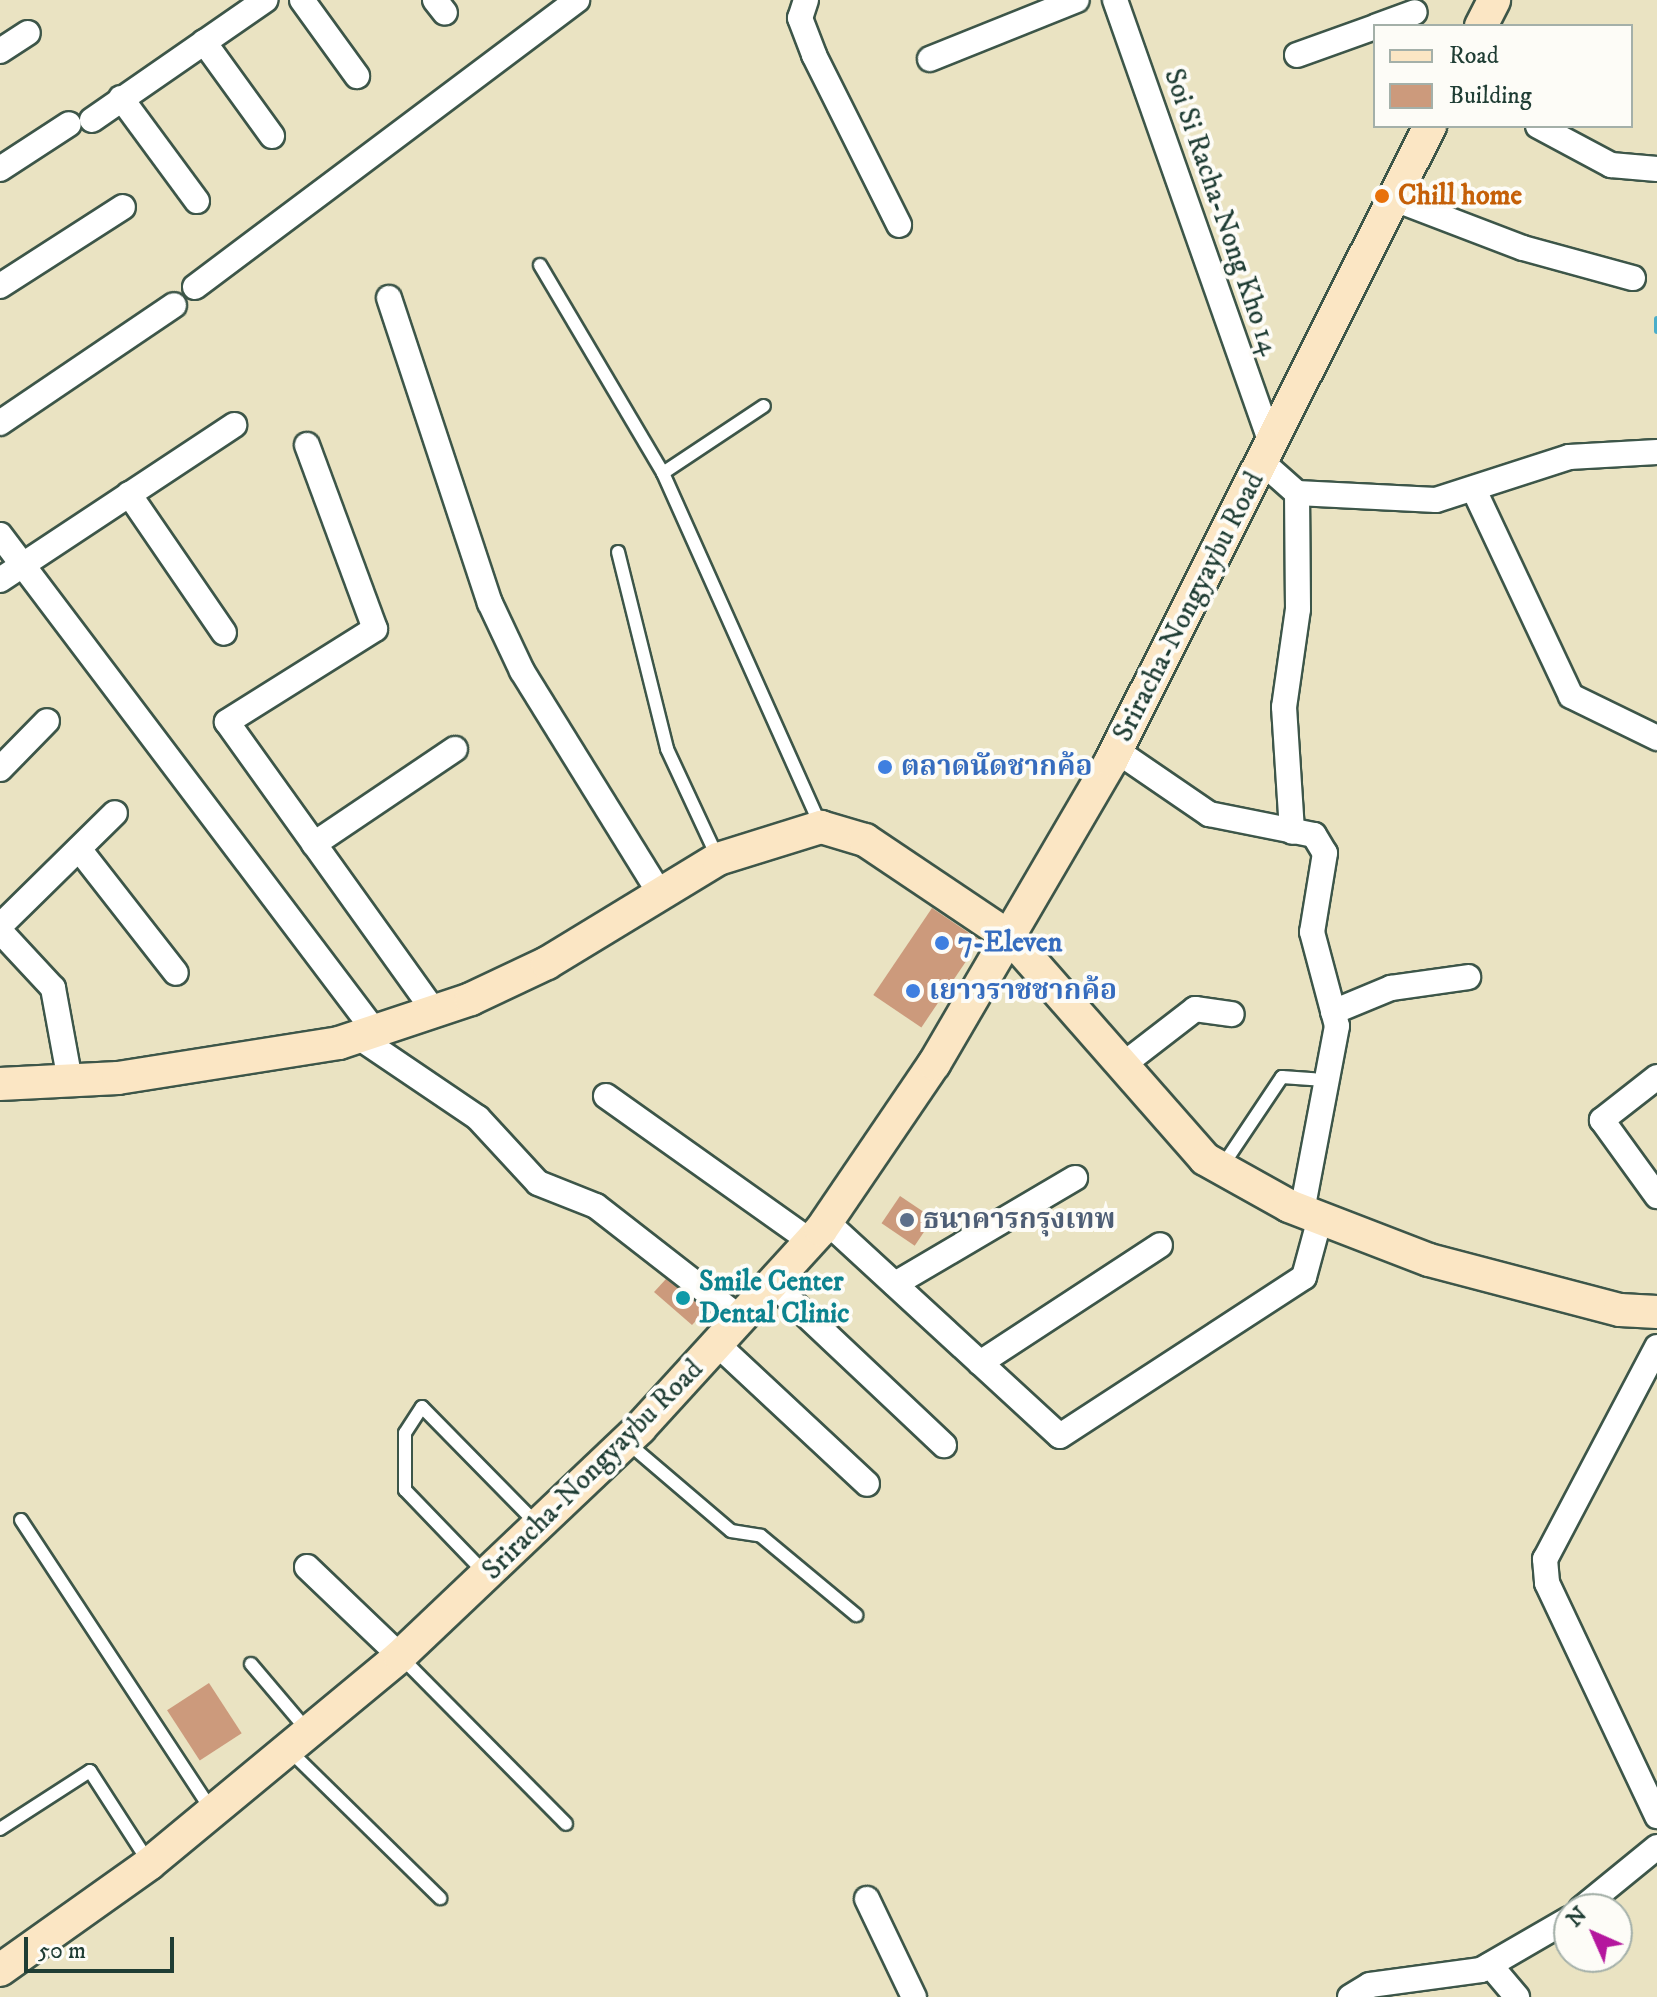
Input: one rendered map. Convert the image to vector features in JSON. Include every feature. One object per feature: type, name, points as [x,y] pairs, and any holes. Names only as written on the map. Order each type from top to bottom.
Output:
[{"type":"main road","points":[[1482,24],[1494,0]]},
{"type":"main road","name":"Sriracha-Nongyaybu Road","points":[[0,1970],[149,1864],[301,1744],[488,1577],[626,1441],[818,1232],[1011,938],[1117,751],[1429,128]]},
{"type":"main road","points":[[0,1084],[70,1081],[241,1061],[366,1033],[435,1012],[547,963],[718,859],[821,827],[865,840],[1011,938],[1120,1067],[1221,1168],[1311,1215],[1429,1260],[1620,1310],[1657,1312]]},
{"type":"street","points":[[0,169],[121,98],[265,0]]},
{"type":"street","points":[[302,0],[357,76]]},
{"type":"street","points":[[195,287],[577,0]]},
{"type":"street","points":[[806,0],[800,18],[814,55],[899,225]]},
{"type":"street","points":[[930,59],[1077,0]]},
{"type":"street","name":"Soi Si Racha-Nong Kho 14","points":[[1115,0],[1266,452]]},
{"type":"street","points":[[1382,24],[1415,13]]},
{"type":"street","points":[[1297,55],[1373,27]]},
{"type":"street","points":[[0,51],[28,33]]},
{"type":"street","points":[[204,42],[272,136]]},
{"type":"street","points":[[121,98],[197,201]]},
{"type":"street","points":[[1542,128],[1611,165],[1657,169]]},
{"type":"street","points":[[1392,198],[1523,248],[1633,278]]},
{"type":"street","points":[[0,286],[123,207]]},
{"type":"street","points":[[389,298],[490,603],[522,671],[661,895]]},
{"type":"street","points":[[0,423],[174,305]]},
{"type":"street","points":[[0,580],[234,425]]},
{"type":"street","points":[[307,445],[375,629],[227,722],[435,1012]]},
{"type":"street","points":[[1266,452],[1297,493],[1298,609],[1284,707],[1292,832]]},
{"type":"street","points":[[1297,493],[1436,500],[1475,492],[1569,457],[1657,452]]},
{"type":"street","points":[[1475,492],[1571,696],[1657,738]]},
{"type":"street","points":[[129,494],[224,633]]},
{"type":"street","points":[[0,535],[366,1033],[478,1118],[538,1183],[596,1206],[740,1318]]},
{"type":"street","points":[[0,769],[47,721]]},
{"type":"street","points":[[314,844],[455,749]]},
{"type":"street","points":[[606,1096],[895,1284],[1060,1436],[1304,1277],[1337,1026],[1312,932],[1325,853],[1314,835],[1209,814],[1117,751]]},
{"type":"street","points":[[70,1081],[53,988],[0,929],[115,813]]},
{"type":"street","points":[[79,849],[176,973]]},
{"type":"street","points":[[1333,1012],[1391,988],[1468,977]]},
{"type":"street","points":[[1120,1067],[1195,1009],[1232,1014]]},
{"type":"street","points":[[1657,1077],[1602,1120],[1657,1196]]},
{"type":"street","points":[[895,1284],[1075,1178]]},
{"type":"street","points":[[980,1363],[1160,1245]]},
{"type":"street","points":[[773,1284],[944,1445]]},
{"type":"street","points":[[717,1344],[867,1484]]},
{"type":"street","points":[[1657,1347],[1545,1559],[1547,1583],[1657,1816]]},
{"type":"street","points":[[307,1567],[400,1656]]},
{"type":"street","points":[[1601,1893],[1657,1847]]},
{"type":"street","points":[[867,1899],[914,1997]]},
{"type":"street","points":[[1350,1997],[1370,1985],[1490,1965],[1553,1928]]},
{"type":"street","points":[[1490,1965],[1517,1997]]},
{"type":"lane","points":[[540,265],[663,473],[821,827]]},
{"type":"lane","points":[[663,473],[764,406]]},
{"type":"lane","points":[[618,552],[667,749],[718,859]]},
{"type":"lane","points":[[1221,1168],[1282,1077],[1314,1079]]},
{"type":"lane","points":[[488,1577],[405,1490],[405,1433],[422,1407],[539,1526]]},
{"type":"lane","points":[[626,1441],[731,1531],[761,1536],[856,1615]]},
{"type":"lane","points":[[21,1520],[214,1813]]},
{"type":"lane","points":[[400,1656],[566,1824]]},
{"type":"lane","points":[[251,1664],[301,1744],[440,1898]]},
{"type":"lane","points":[[0,1829],[90,1771],[149,1864]]},
{"type":"building","points":[[932,908],[980,940],[921,1027],[873,995]]},
{"type":"building","name":"ธนาคารกรุงเทพ","points":[[900,1196],[933,1218],[915,1246],[882,1223]]},
{"type":"building","name":"Smile Center Dental Clinic","points":[[666,1279],[706,1310],[692,1325],[654,1292]]},
{"type":"building","points":[[209,1683],[242,1733],[200,1761],[167,1710]]},
{"type":"waterway","points":[[1657,319],[1657,331]]},
{"type":"place","name":"Chill home","points":[[1382,196]]},
{"type":"place","name":"ตลาดนัดชากค้อ","points":[[885,767]]},
{"type":"place","name":"7-Eleven","points":[[942,943]]},
{"type":"place","name":"เยาวราชชากค้อ","points":[[913,991]]},
{"type":"place","name":"ธนาคารกรุงเทพ","points":[[907,1220]]},
{"type":"place","name":"Smile Center Dental Clinic","points":[[683,1298]]}]
